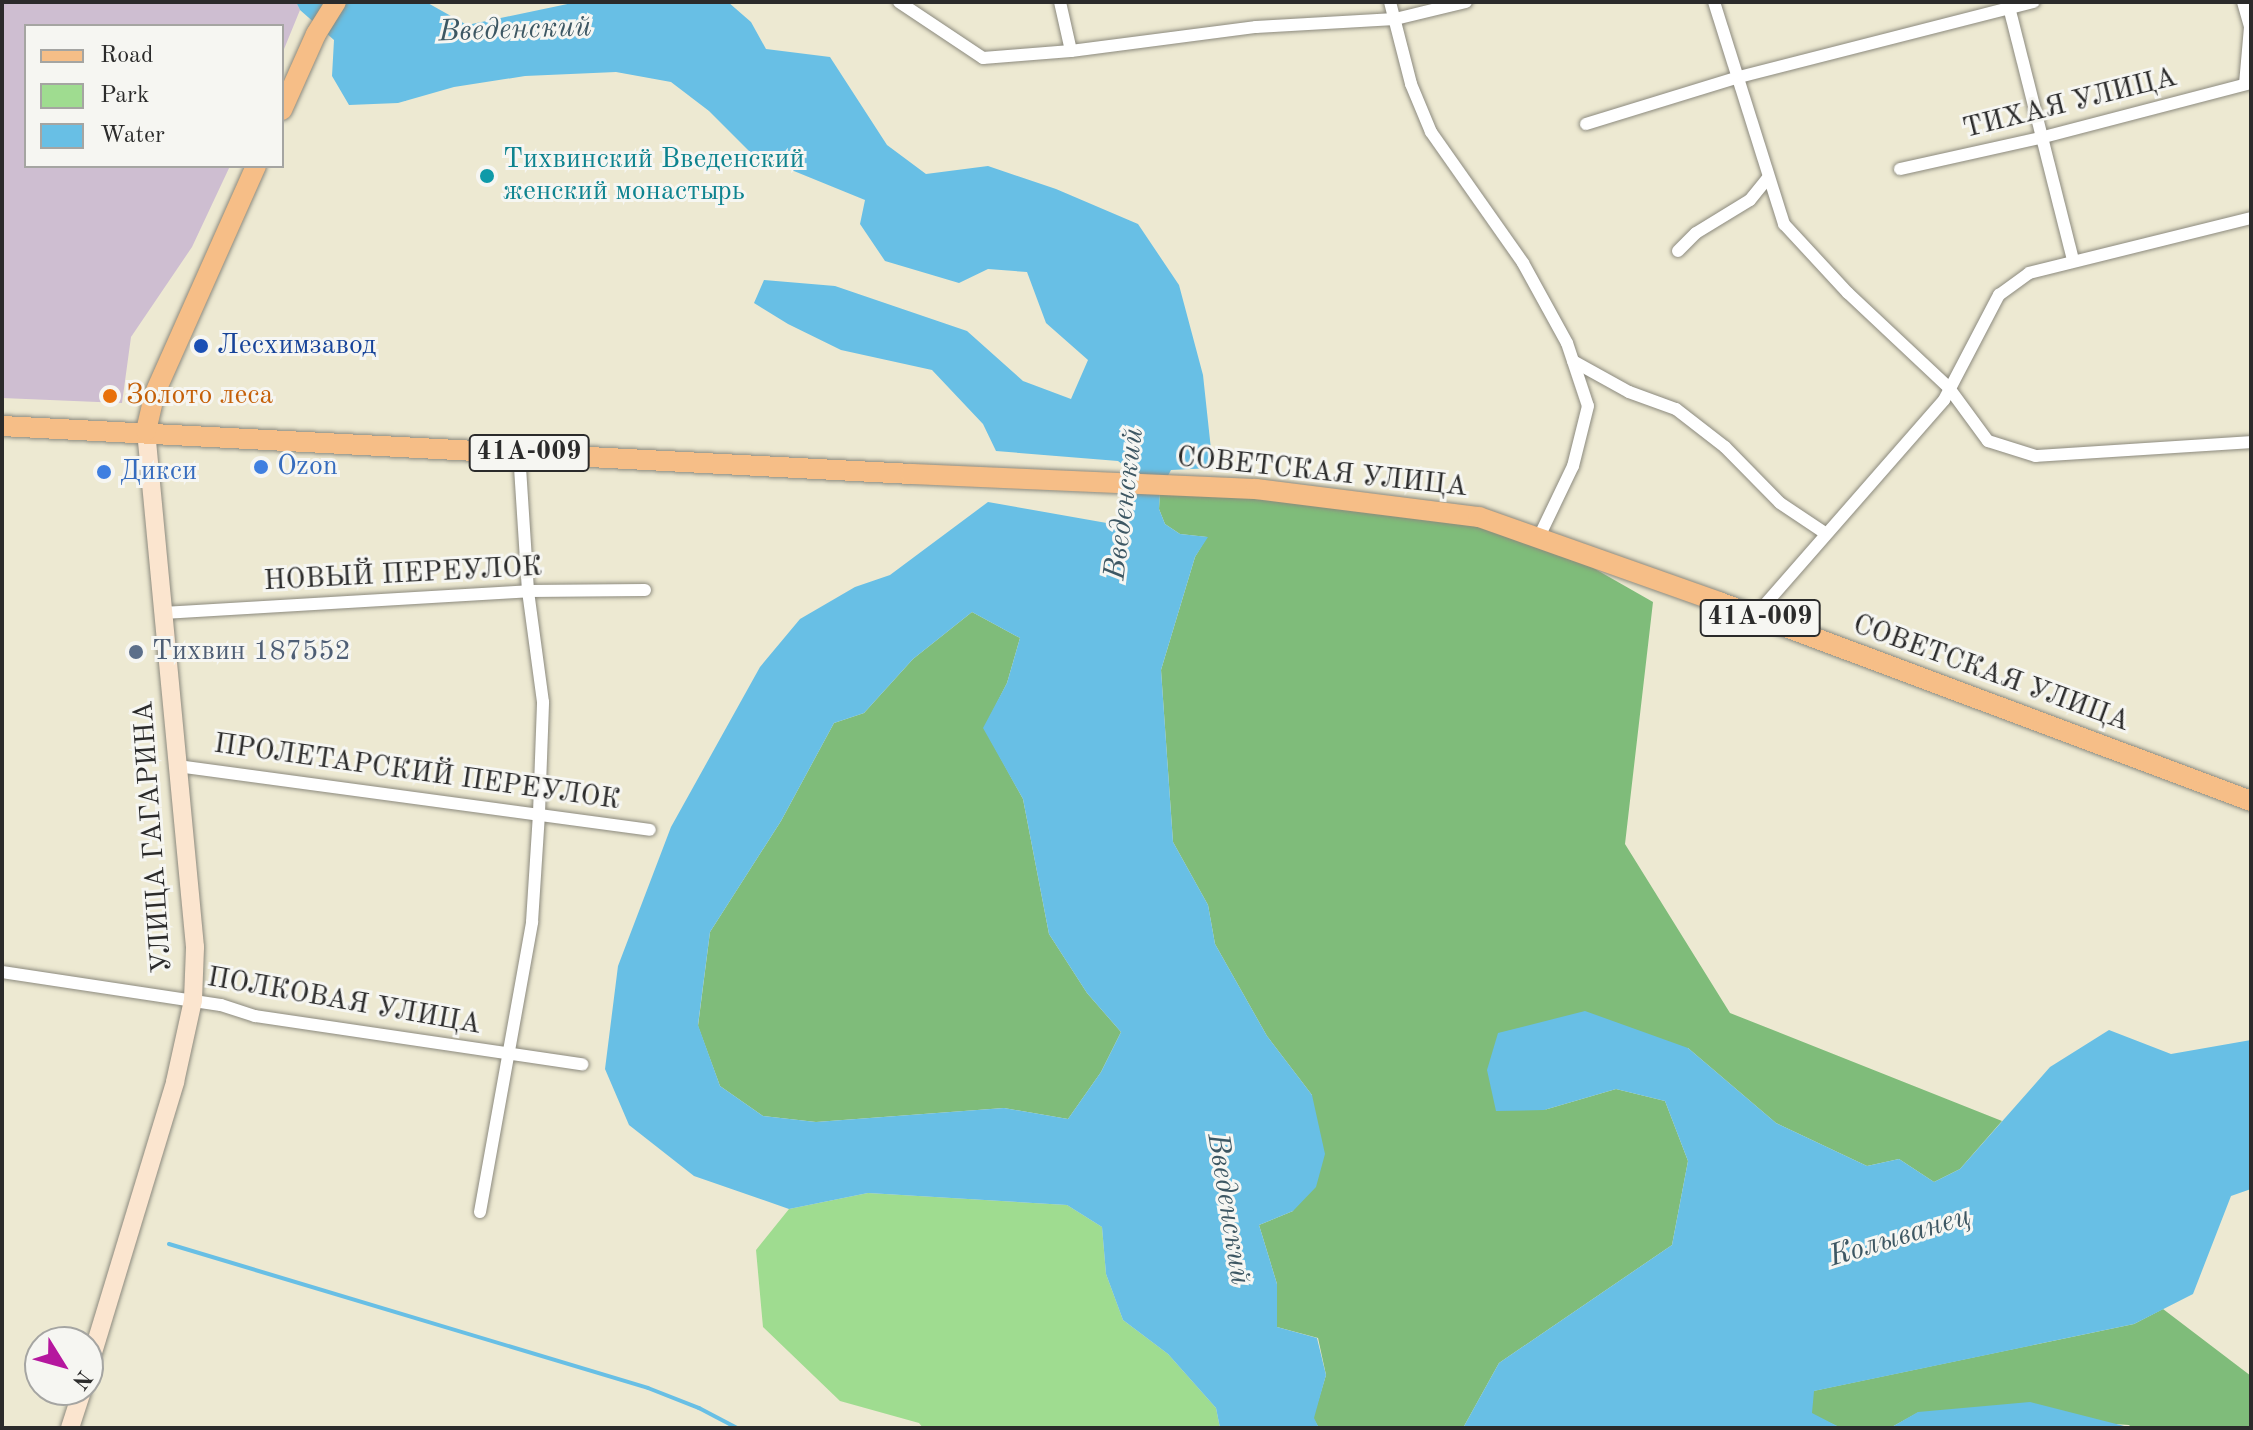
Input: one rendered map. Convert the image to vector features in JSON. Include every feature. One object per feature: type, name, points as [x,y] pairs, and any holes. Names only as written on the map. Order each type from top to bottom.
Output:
[{"type":"main road","points":[[284,106],[316,34],[336,2]]},
{"type":"main road","points":[[146,431],[154,395],[255,168]]},
{"type":"main road","name":"41А-009","points":[[2,426],[146,431]]},
{"type":"main road","name":"СОВЕТСКАЯ УЛИЦА","points":[[146,431],[1133,485],[1256,489],[1479,517],[2251,801]]},
{"type":"street","points":[[899,2],[983,58],[1071,51],[1256,27],[1395,19],[1466,2]]},
{"type":"street","points":[[1060,2],[1071,51]]},
{"type":"street","points":[[1390,2],[1411,84],[1431,132],[1523,263],[1567,343],[1588,406],[1573,466],[1539,537]]},
{"type":"street","points":[[1714,2],[1784,224],[1848,293],[1949,388],[1988,441],[2036,456],[2251,442]]},
{"type":"street","points":[[1586,124],[1739,77],[2008,5],[2034,2]]},
{"type":"street","points":[[2243,2],[2250,27],[2244,67],[2248,83]]},
{"type":"street","points":[[2008,5],[2073,260]]},
{"type":"street","name":"ТИХАЯ УЛИЦА","points":[[1900,169],[2040,138],[2248,83]]},
{"type":"street","points":[[1678,251],[1696,233],[1750,200],[1768,178]]},
{"type":"street","points":[[1755,616],[1944,400],[1999,295],[2029,273],[2251,218]]},
{"type":"street","points":[[1573,361],[1629,392],[1676,409],[1725,447],[1780,503],[1825,533]]},
{"type":"street","name":"УЛИЦА ГАГАРИНА","points":[[101,1326],[175,1082],[193,1000],[195,947],[146,431]]},
{"type":"street","points":[[480,1212],[532,922],[539,813],[543,702],[528,591],[519,452]]},
{"type":"street","name":"НОВЫЙ ПЕРЕУЛОК","points":[[163,613],[528,591],[645,590]]},
{"type":"street","name":"ПРОЛЕТАРСКИЙ ПЕРЕУЛОК","points":[[178,766],[650,830]]},
{"type":"street","name":"ПОЛКОВАЯ УЛИЦА","points":[[2,972],[193,1000],[255,1016],[582,1064]]},
{"type":"street","points":[[70,1428],[77,1406]]},
{"type":"shaded area","points":[[2,2],[296,2],[300,10],[284,49],[284,24],[24,24],[24,168],[229,168],[192,247],[131,337],[122,403],[2,398]]},
{"type":"green space","points":[[1256,489],[1539,537],[1653,602],[1625,844],[1730,1013],[2002,1121],[1960,1169],[1934,1182],[1899,1159],[1867,1166],[1776,1123],[1688,1048],[1544,1110],[1616,1089],[1665,1101],[1688,1161],[1672,1245],[1499,1363],[1463,1428],[1319,1428],[1313,1418],[1326,1375],[1318,1338],[1277,1327],[1277,1284],[1259,1225],[1293,1211],[1312,1095],[1267,1036],[1215,944],[1208,905],[1173,842],[1161,670],[1195,557],[1207,537],[1180,534],[1165,524],[1159,509],[1160,491]]},
{"type":"green space","points":[[972,612],[1020,638],[1007,683],[984,728],[1023,799],[1049,934],[1087,993],[1121,1032],[1101,1072],[1068,1119],[1004,1108],[816,1122],[763,1116],[720,1086],[698,1026],[710,932],[781,821],[834,723],[864,713],[913,659]]},
{"type":"green space","points":[[868,1193],[1067,1205],[1102,1227],[1106,1274],[1123,1320],[1168,1354],[1216,1408],[1220,1428],[923,1428],[919,1423],[840,1401],[763,1327],[756,1250],[789,1209]]},
{"type":"green space","points":[[2163,1309],[2251,1376],[2251,1428],[2132,1428],[2129,1425],[1919,1412],[1890,1428],[1841,1428],[1811,1414],[1813,1391],[2134,1324]]},
{"type":"water","name":"Введенский","points":[[296,2],[426,2],[467,25],[577,2],[728,2],[751,22],[766,49],[830,57],[887,145],[926,174],[988,166],[1056,189],[1138,224],[1179,285],[1203,375],[1213,468],[1171,470],[1160,491],[1159,509],[1165,524],[1180,534],[1208,537],[1195,557],[1161,670],[1173,842],[1208,905],[1215,944],[1267,1036],[1312,1095],[1325,1154],[1316,1187],[1293,1211],[1259,1225],[1277,1284],[1277,1327],[1317,1338],[1326,1375],[1314,1418],[1319,1428],[1220,1428],[1216,1408],[1168,1354],[1123,1320],[1106,1274],[1102,1227],[1067,1205],[868,1193],[789,1209],[694,1176],[629,1125],[605,1069],[618,966],[671,827],[760,667],[800,619],[855,587],[890,575],[988,502],[1118,525],[1130,509],[1131,471],[1118,461],[996,451],[983,424],[932,370],[841,350],[788,324],[754,303],[764,280],[835,286],[967,331],[1023,381],[1071,399],[1088,360],[1046,323],[1027,272],[988,269],[959,283],[885,261],[860,224],[865,200],[752,154],[709,111],[671,82],[616,72],[525,76],[454,87],[398,103],[349,105],[332,76],[334,40],[300,10]],"holes":[[[972,612],[1020,638],[1007,683],[983,728],[1023,799],[1049,934],[1087,993],[1121,1032],[1101,1072],[1068,1119],[1004,1108],[816,1122],[763,1116],[720,1086],[698,1025],[710,932],[781,821],[834,723],[864,713],[913,659]]]},
{"type":"water","name":"Колыванец","points":[[1585,1011],[1688,1048],[1776,1123],[1867,1166],[1899,1159],[1934,1182],[1960,1169],[2050,1067],[2109,1030],[2171,1054],[2251,1040],[2251,1189],[2231,1196],[2193,1294],[2134,1324],[1814,1391],[1812,1413],[1841,1428],[1463,1428],[1499,1363],[1672,1245],[1688,1161],[1665,1101],[1616,1089],[1544,1110],[1496,1111],[1487,1070],[1498,1033]]},
{"type":"water","points":[[2030,1402],[2132,1428],[1890,1428],[1918,1412]]},
{"type":"waterway","points":[[169,1244],[648,1388],[699,1408],[737,1428]]},
{"type":"place","name":"Тихвинский Введенский женский монастырь","points":[[487,176]]},
{"type":"place","name":"Лесхимзавод","points":[[201,346]]},
{"type":"place","name":"Золото леса","points":[[110,396]]},
{"type":"place","name":"Ozon","points":[[261,467]]},
{"type":"place","name":"Дикси","points":[[104,472]]},
{"type":"place","name":"Тихвин 187552","points":[[136,652]]}]
